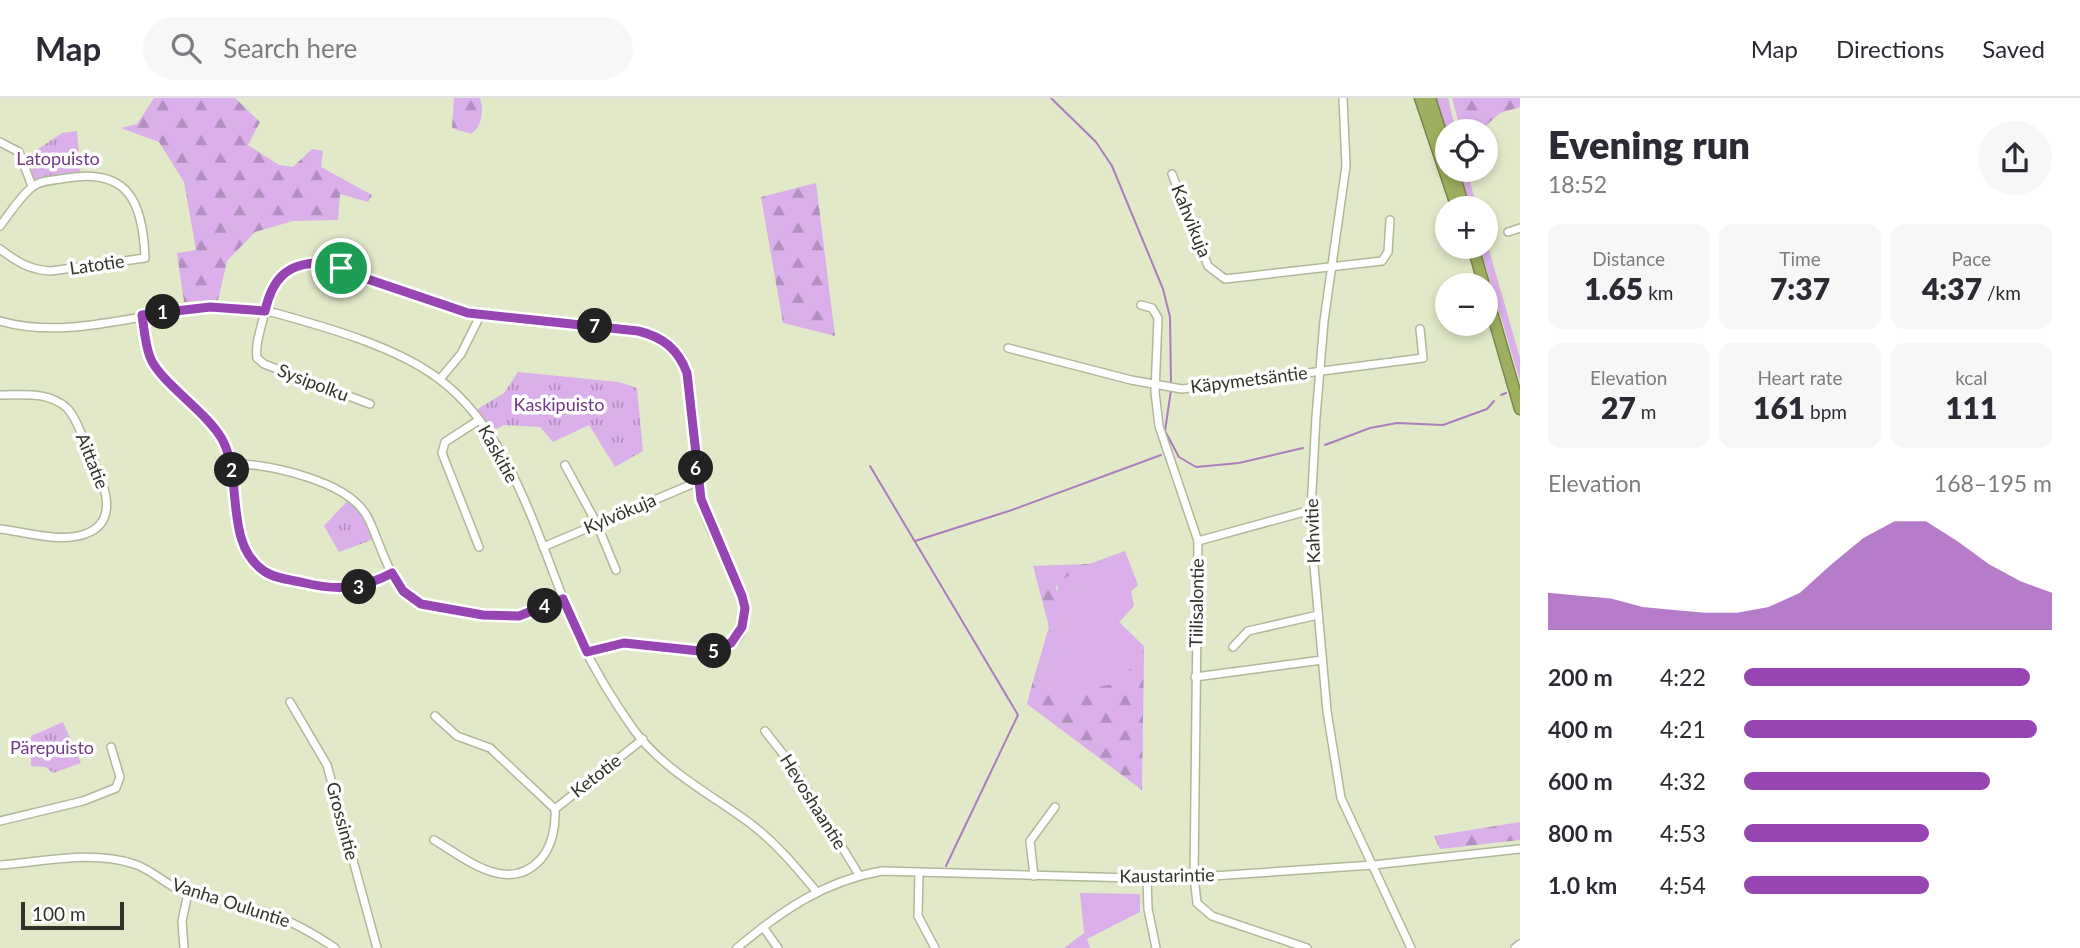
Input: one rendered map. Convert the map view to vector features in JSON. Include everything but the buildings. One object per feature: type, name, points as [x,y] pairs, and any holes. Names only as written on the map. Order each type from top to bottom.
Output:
[{"type":"highway","points":[[1420,98],[1453,196]]},
{"type":"highway","points":[[1430,98],[1437,119]]},
{"type":"highway","points":[[1498,333],[1520,409]]},
{"type":"street","name":"Kahvitie","points":[[1343,98],[1346,166],[1319,371],[1311,510],[1318,615],[1336,778],[1341,797],[1411,948]]},
{"type":"street","points":[[0,142],[19,152],[33,186],[0,226]]},
{"type":"street","name":"Kahvikuja","points":[[1172,174],[1203,256],[1208,266],[1220,277],[1247,279],[1331,266]]},
{"type":"street","name":"Latotie","points":[[0,249],[21,265],[44,271],[145,258],[142,223],[135,205],[117,181],[93,175],[33,186]]},
{"type":"street","points":[[1331,266],[1385,260],[1390,220]]},
{"type":"street","points":[[1508,232],[1520,228]]},
{"type":"street","points":[[264,314],[269,292],[277,278],[300,264],[320,263],[480,316],[638,331],[664,340],[682,361],[687,373],[697,482],[705,512],[742,596],[745,617],[737,636],[724,647],[709,652],[624,643],[587,652]]},
{"type":"street","name":"Tiilisalontie","points":[[1141,304],[1152,308],[1158,318],[1155,385],[1162,437],[1198,541],[1194,877],[1197,903],[1204,912],[1307,948]]},
{"type":"street","name":"Kaskitie","points":[[0,321],[48,329],[210,307],[264,314],[379,348],[440,379],[493,438],[587,652],[625,716],[643,739],[677,771],[772,841],[816,891]]},
{"type":"street","name":"Sysipolku","points":[[264,314],[256,354],[259,361],[370,404]]},
{"type":"street","points":[[142,315],[148,351],[154,365],[213,426],[231,463],[244,544],[251,559],[263,570],[308,584],[352,589],[392,573]]},
{"type":"street","points":[[440,379],[461,354],[480,316]]},
{"type":"street","name":"Käpymetsäntie","points":[[1008,348],[1155,385],[1182,389],[1423,358],[1420,329]]},
{"type":"street","name":"Aittatie","points":[[0,396],[39,395],[68,409],[99,471],[106,500],[100,525],[83,535],[62,537],[0,529]]},
{"type":"street","points":[[479,420],[445,442],[442,453],[479,547]]},
{"type":"street","points":[[231,463],[278,468],[318,482],[351,498],[368,516],[392,573],[403,591],[421,604],[483,615],[519,616],[563,599]]},
{"type":"street","points":[[565,465],[597,524],[616,570]]},
{"type":"street","name":"Kylvökuja","points":[[543,547],[697,482]]},
{"type":"street","points":[[1198,541],[1311,510]]},
{"type":"street","points":[[1233,647],[1243,635],[1254,629],[1318,615]]},
{"type":"street","points":[[1195,677],[1322,660]]},
{"type":"street","name":"Grossintie","points":[[290,702],[327,765],[377,948]]},
{"type":"street","points":[[435,716],[457,736],[490,748],[555,809]]},
{"type":"street","name":"Hevoshaantie","points":[[765,731],[794,768],[859,876]]},
{"type":"street","name":"Ketotie","points":[[434,840],[490,873],[514,876],[525,872],[545,855],[554,829],[555,809],[643,739]]},
{"type":"street","points":[[0,821],[83,801],[116,788],[120,777],[111,747]]},
{"type":"street","points":[[1034,876],[1030,841],[1055,807]]},
{"type":"street","name":"Kaustarintie","points":[[816,891],[882,871],[1147,879],[1373,865],[1520,849]]},
{"type":"street","name":"Vanha Ouluntie","points":[[0,865],[69,857],[122,861],[137,865],[188,893],[282,915],[335,948]]},
{"type":"street","points":[[919,872],[918,916],[935,948]]},
{"type":"street","points":[[1147,879],[1149,917],[1156,948]]},
{"type":"street","points":[[737,948],[788,907],[816,891]]},
{"type":"street","points":[[184,948],[182,921],[188,893]]},
{"type":"street","points":[[763,926],[778,948]]},
{"type":"street","points":[[1515,948],[1520,944]]},
{"type":"green space","points":[[154,98],[235,98],[260,122],[248,145],[279,165],[293,167],[312,149],[323,151],[321,167],[372,195],[368,202],[340,194],[338,220],[293,221],[255,232],[227,261],[218,300],[184,302],[177,253],[196,250],[184,182],[159,142],[121,128],[137,124]]},
{"type":"green space","points":[[454,98],[480,98],[481,118],[478,127],[471,134],[452,128]]},
{"type":"green space","points":[[1434,98],[1448,98],[1453,119],[1440,119]]},
{"type":"green space","points":[[1452,98],[1520,98],[1520,107],[1500,113],[1493,119],[1458,119]]},
{"type":"green space","name":"Latopuisto","points":[[77,131],[81,176],[32,186],[23,159],[62,133]]},
{"type":"green space","points":[[1460,182],[1470,182],[1474,196],[1464,196]]},
{"type":"green space","points":[[816,183],[835,336],[783,323],[761,197]]},
{"type":"green space","points":[[1484,259],[1492,259],[1496,273],[1488,273]]},
{"type":"green space","points":[[1498,281],[1520,358],[1520,381],[1498,307]]},
{"type":"green space","name":"Kaskipuisto","points":[[518,372],[619,382],[637,388],[643,451],[615,467],[589,425],[553,442],[540,427],[504,425],[489,433],[473,412],[504,393]]},
{"type":"green space","points":[[350,498],[362,509],[377,538],[339,552],[324,526]]},
{"type":"green space","points":[[1125,551],[1138,585],[1131,591],[1134,606],[1119,622],[1144,646],[1144,651],[1117,684],[1092,687],[1073,700],[1033,681],[1049,627],[1063,624],[1057,583],[1089,564]]},
{"type":"green space","points":[[1089,564],[1057,583],[1056,589],[1067,601],[1061,612],[1063,624],[1049,627],[1033,566]]},
{"type":"green space","points":[[1144,651],[1142,790],[1027,704],[1033,681],[1073,700],[1092,687],[1117,684]]},
{"type":"green space","name":"Pärepuisto","points":[[63,722],[81,763],[53,773],[46,767],[31,766],[31,736]]},
{"type":"green space","points":[[1520,822],[1520,840],[1440,849],[1434,836]]},
{"type":"green space","points":[[1080,893],[1140,894],[1140,912],[1087,939],[1090,948],[1064,948],[1084,933]]},
{"type":"waterway","points":[[1051,98],[1096,142],[1112,166],[1163,289],[1170,317],[1171,384]]},
{"type":"waterway","points":[[1171,390],[1165,431],[1179,457],[1196,467],[1239,463],[1303,448]]},
{"type":"waterway","points":[[1501,395],[1506,393]]},
{"type":"waterway","points":[[1325,445],[1370,428],[1397,423],[1443,425],[1487,409],[1494,401]]},
{"type":"waterway","points":[[915,541],[1012,510],[1161,455]]},
{"type":"waterway","points":[[870,466],[1018,715],[946,866]]},
{"type":"route","points":[[320,263],[341,268],[448,308],[480,316],[638,331],[664,340],[674,349],[687,373],[701,499],[745,608],[742,627],[731,643],[709,652],[624,643],[587,652],[563,599],[519,616],[483,615],[421,604],[403,591],[392,573],[358,588],[331,588],[274,576],[251,559],[239,527],[228,451],[213,426],[154,365],[148,351],[142,315],[210,307],[265,311],[272,285],[291,268],[300,264],[320,263]]}]
